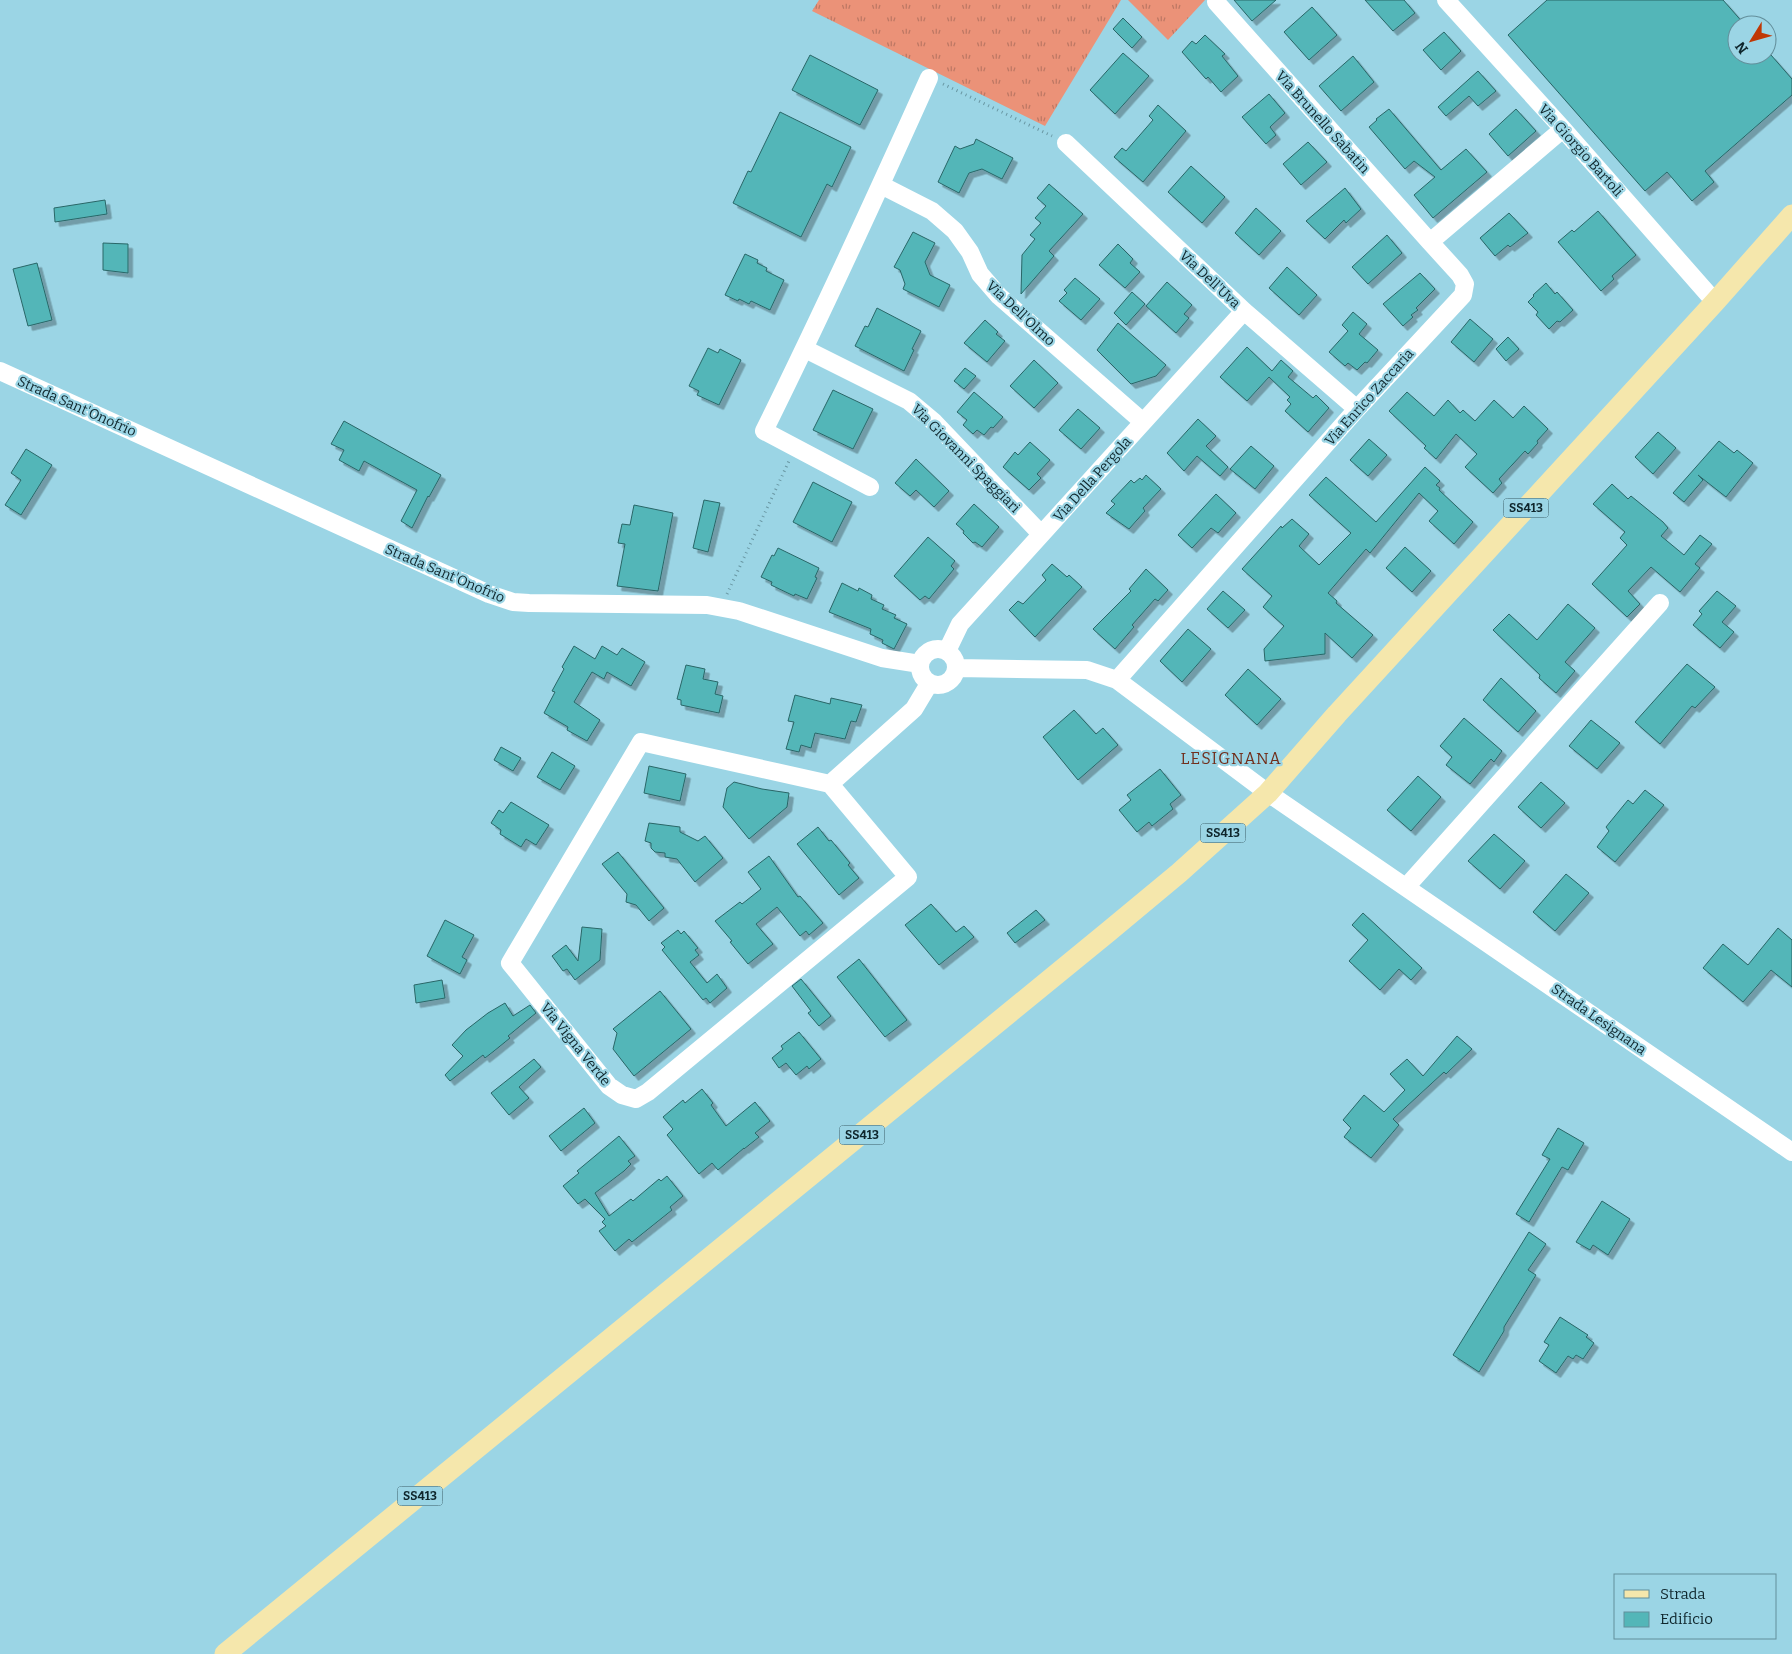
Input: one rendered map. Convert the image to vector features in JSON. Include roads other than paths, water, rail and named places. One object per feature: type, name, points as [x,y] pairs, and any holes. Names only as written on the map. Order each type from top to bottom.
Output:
[{"type":"main road","name":"SS413","points":[[225,1654],[1108,932],[1179,873],[1268,793],[1792,215]]},
{"type":"street","name":"Via Giorgio Bartoli","points":[[1446,0],[1563,129],[1715,302]]},
{"type":"street","name":"Via Brunello Sabatin","points":[[1216,2],[1430,242]]},
{"type":"street","points":[[870,487],[764,431],[805,349],[929,78]]},
{"type":"street","points":[[1430,242],[1563,129]]},
{"type":"street","name":"Via Dell'Uva","points":[[1066,143],[1244,311],[1358,409]]},
{"type":"street","name":"Via Dell'Olmo","points":[[881,185],[932,211],[955,231],[970,252],[980,274],[998,296],[1143,422]]},
{"type":"street","name":"Via Enrico Zaccaria","points":[[1117,680],[1358,409],[1463,295],[1465,284],[1460,275],[1430,242]]},
{"type":"street","name":"Via Della Pergola","points":[[947,652],[960,624],[1244,311]]},
{"type":"street","name":"Via Giovanni Spaggiari","points":[[805,349],[909,401],[934,422],[1041,534]]},
{"type":"street","name":"Strada Sant'Onofrio","points":[[0,371],[489,594],[513,602],[687,604],[721,607],[882,658],[920,664]]},
{"type":"street","points":[[1406,886],[1660,604]]},
{"type":"street","points":[[936,649],[947,652],[954,658],[955,674],[947,683],[935,686],[929,684],[921,675],[920,664],[925,654],[936,649]]},
{"type":"street","points":[[956,668],[1087,670],[1117,680],[1268,793]]},
{"type":"street","points":[[830,784],[914,709],[929,684]]},
{"type":"street","name":"Via Vigna Verde","points":[[641,742],[830,784],[908,877],[648,1092],[636,1098],[622,1095],[609,1086],[510,963],[641,742]]},
{"type":"street","name":"Strada Lesignana","points":[[1268,793],[1792,1152]]},
{"type":"district","name":"LESIGNANA","points":[[1231,758]]}]
